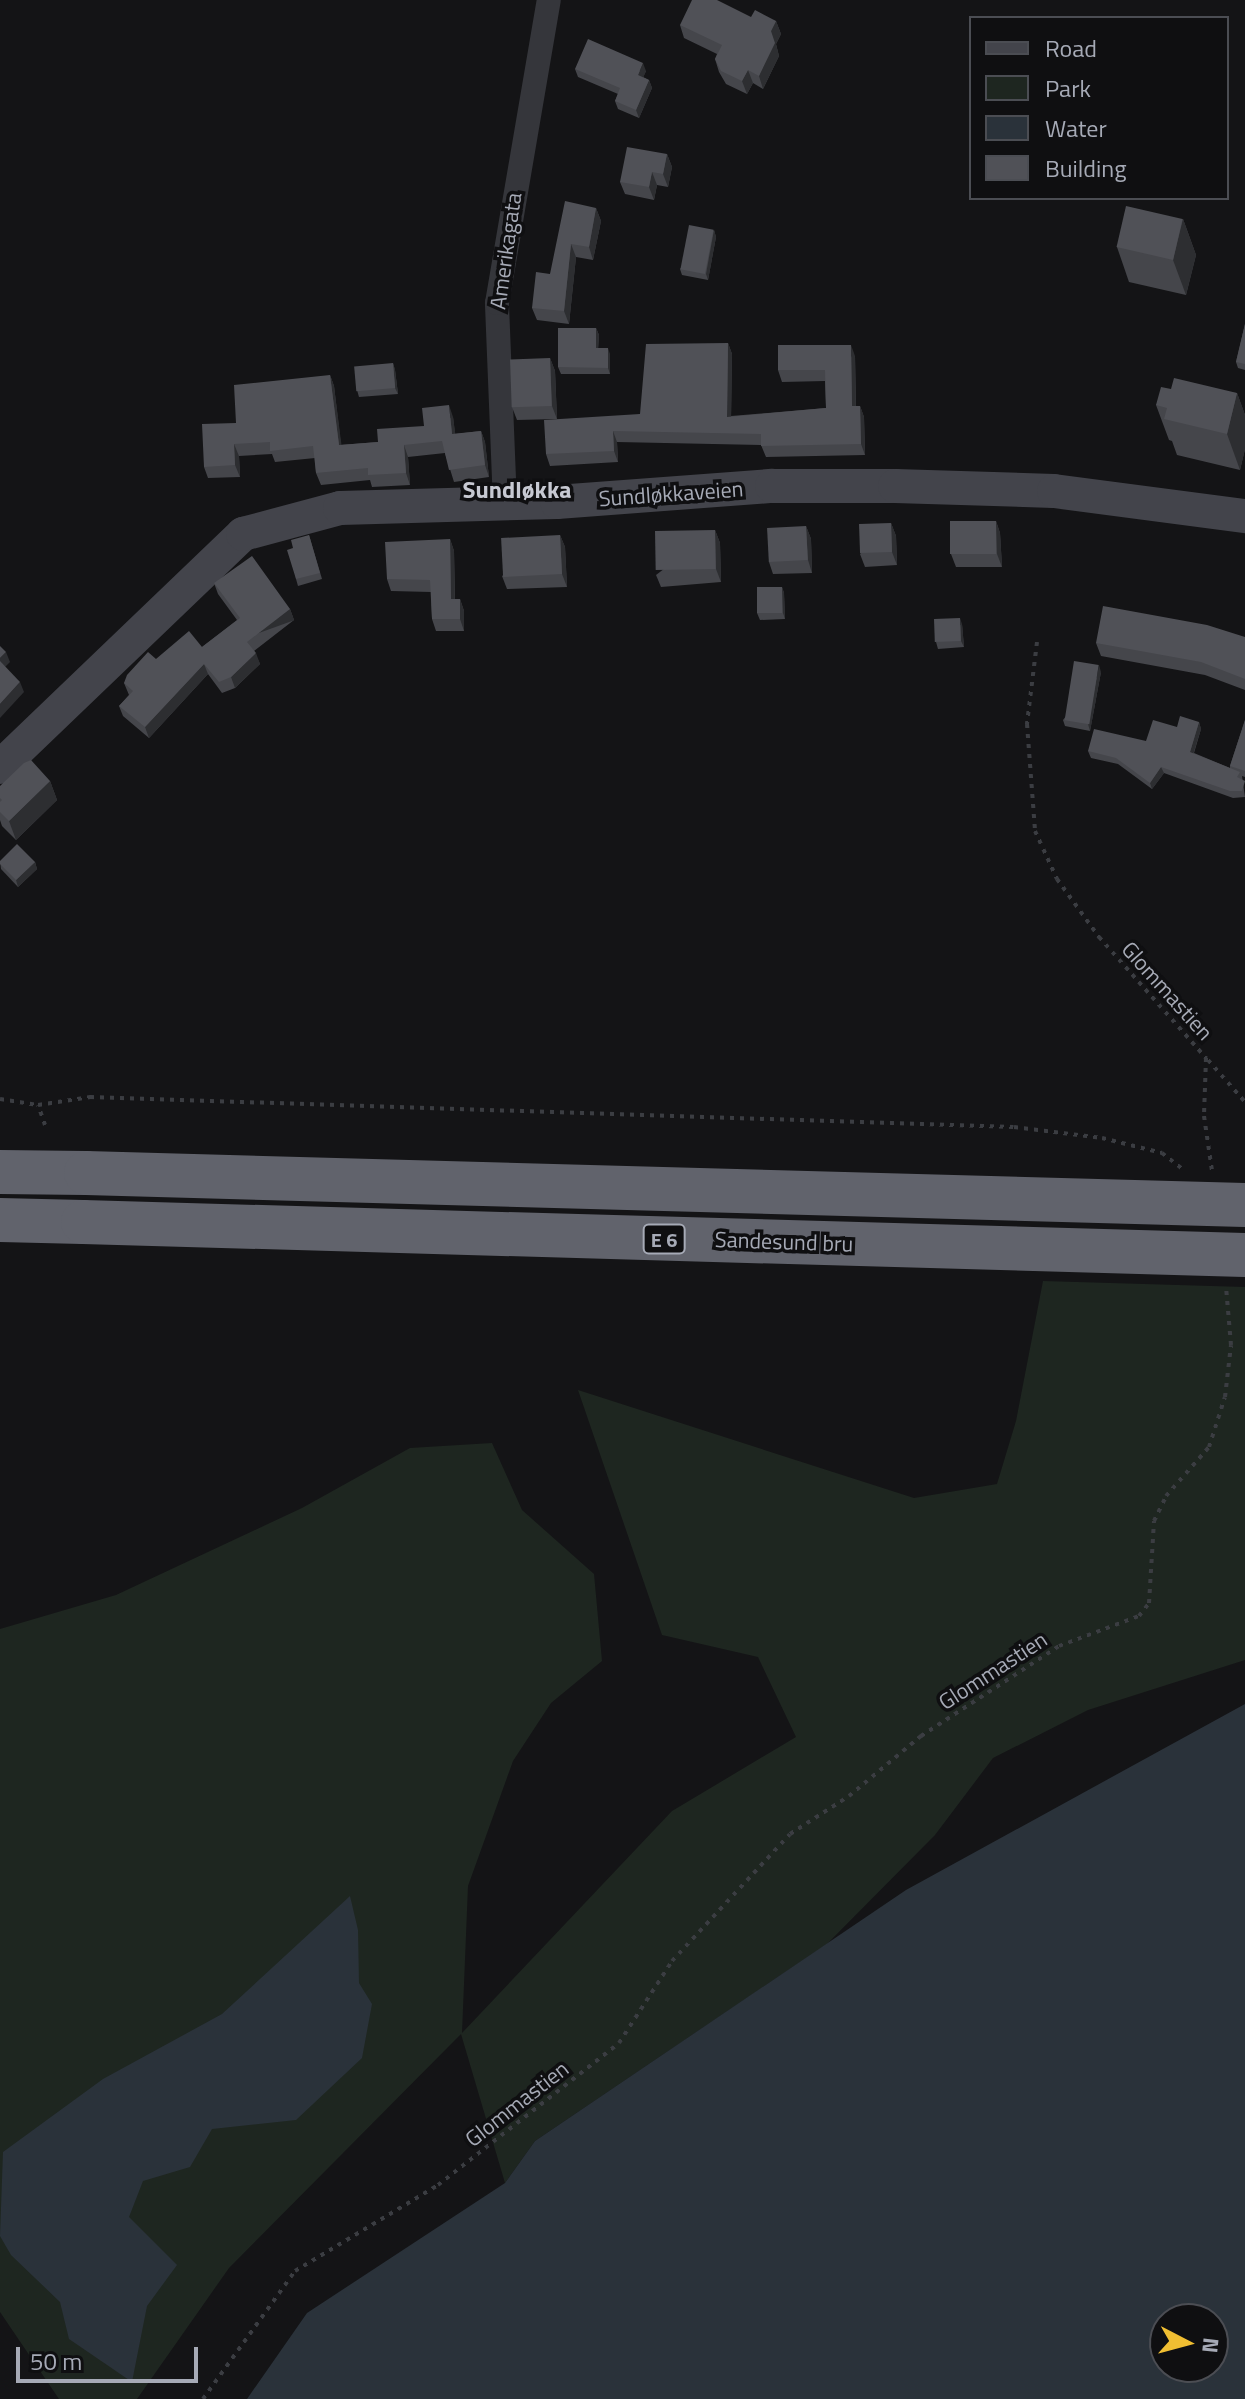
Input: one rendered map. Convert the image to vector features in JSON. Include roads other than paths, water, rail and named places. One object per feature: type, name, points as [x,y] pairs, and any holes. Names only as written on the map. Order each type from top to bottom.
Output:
[{"type":"highway","name":"E 6","points":[[0,1172],[1245,1205]]},
{"type":"highway","name":"Sandesund bru","points":[[0,1220],[1235,1269]]},
{"type":"main road","name":"Sundløkkaveien","points":[[0,767],[243,534],[340,508],[505,504],[772,486],[895,486],[1054,491],[1168,502],[1245,516]]},
{"type":"street","name":"Amerikagata","points":[[505,504],[497,303],[549,0]]},
{"type":"water","points":[[1245,1704],[1245,2399],[247,2399],[307,2313],[505,2183],[535,2141],[906,1890]]},
{"type":"water","points":[[350,1896],[358,1930],[359,1983],[372,2004],[362,2058],[296,2120],[212,2129],[190,2167],[143,2181],[129,2217],[177,2265],[147,2306],[132,2382],[69,2339],[60,2302],[11,2255],[0,2236],[3,2152],[103,2079],[222,2014]]},
{"type":"district","name":"Sundløkka","points":[[517,490]]}]
